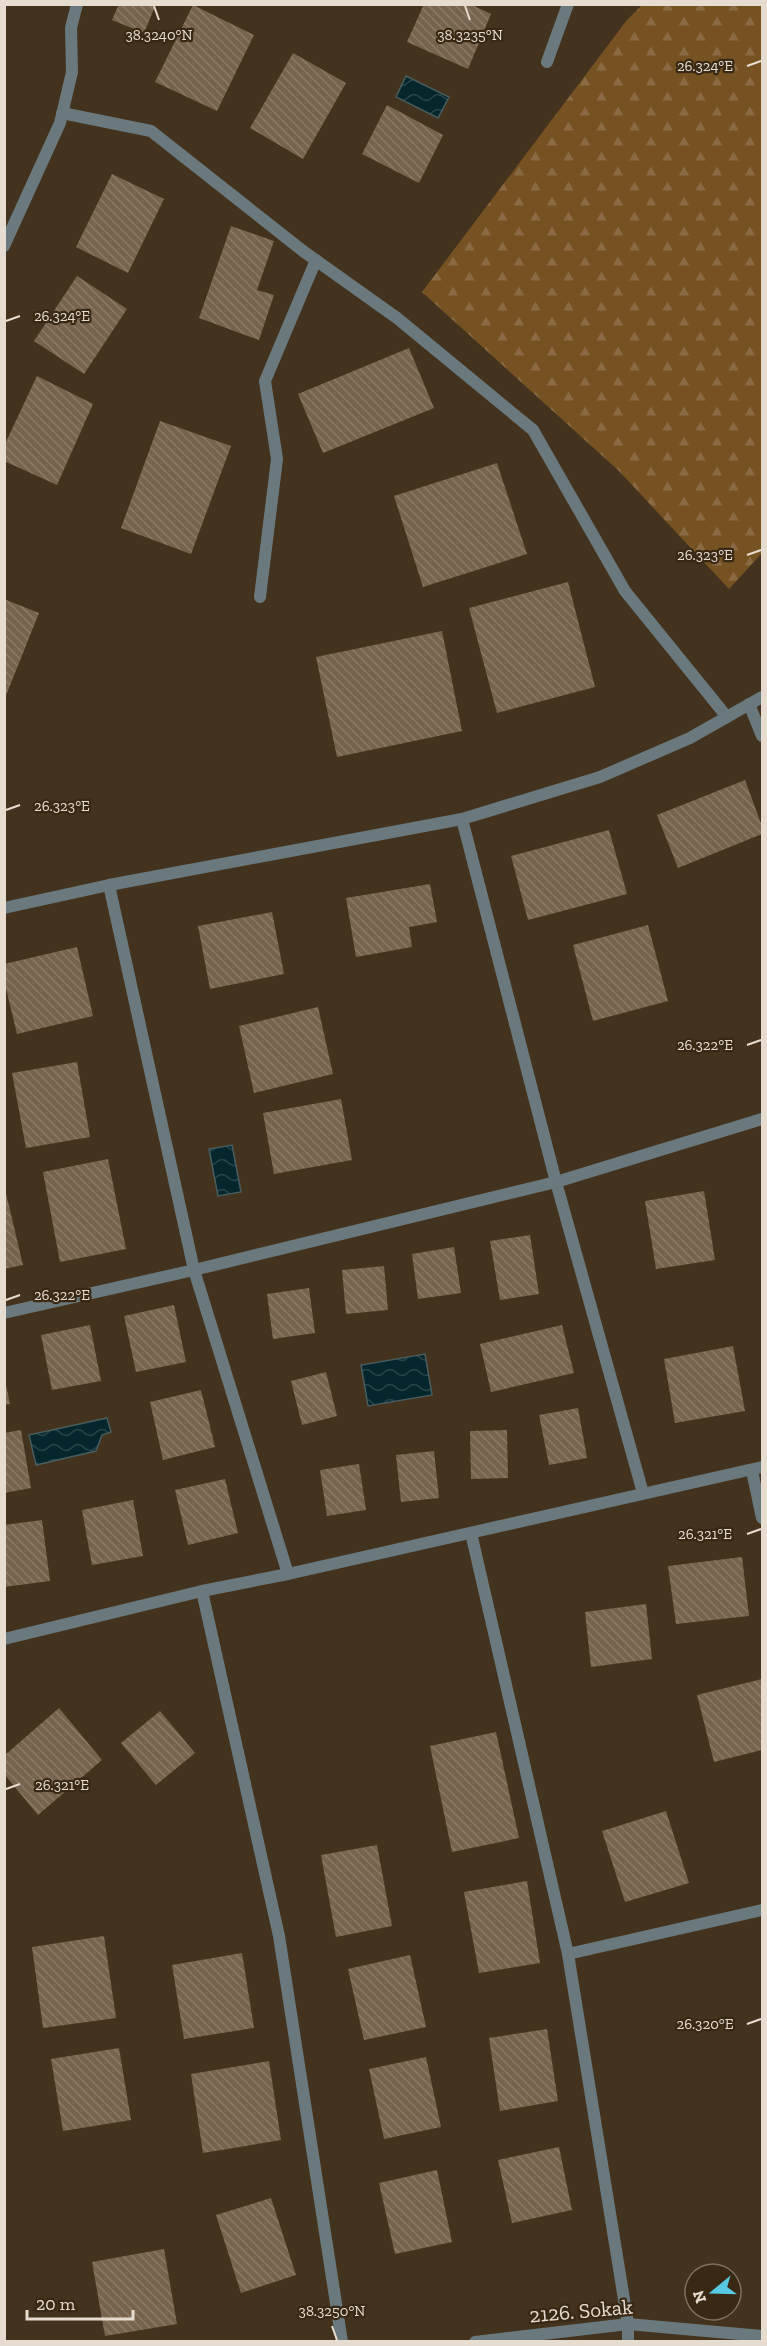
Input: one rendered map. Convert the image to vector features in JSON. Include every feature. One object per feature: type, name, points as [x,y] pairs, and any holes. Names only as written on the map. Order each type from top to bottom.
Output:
[{"type":"street","points":[[4,246],[60,123],[72,72],[71,28],[77,4]]},
{"type":"street","points":[[547,62],[568,4]]},
{"type":"street","points":[[62,113],[151,131],[316,260],[397,318],[533,430],[625,591],[727,717]]},
{"type":"street","points":[[260,597],[277,459],[266,381],[316,260]]},
{"type":"street","points":[[4,908],[109,885],[462,819],[600,777],[690,738],[762,697]]},
{"type":"street","points":[[749,704],[762,736]]},
{"type":"street","points":[[462,819],[555,1182],[643,1493]]},
{"type":"street","points":[[109,885],[194,1270],[288,1574]]},
{"type":"street","points":[[4,1314],[555,1182],[762,1119]]},
{"type":"street","points":[[4,1640],[202,1591],[288,1574],[757,1469],[762,1518]]},
{"type":"street","points":[[471,1533],[568,1954],[628,2324],[628,2342]]},
{"type":"street","points":[[202,1591],[279,1936],[342,2342]]},
{"type":"street","points":[[568,1954],[762,1910]]},
{"type":"street","name":"2126. Sokak","points":[[475,2342],[628,2324],[762,2336]]},
{"type":"green space","points":[[643,4],[762,5],[762,553],[729,589],[619,471],[422,292],[627,20]]},
{"type":"water","points":[[406,76],[449,97],[438,118],[396,97]]},
{"type":"water","points":[[232,1145],[241,1192],[218,1196],[209,1149]]},
{"type":"water","points":[[425,1354],[432,1395],[368,1406],[361,1365]]},
{"type":"water","points":[[107,1418],[111,1432],[102,1435],[96,1451],[36,1465],[29,1435]]},
{"type":"building","points":[[119,4],[156,4],[144,33],[112,20]]},
{"type":"building","points":[[424,4],[470,4],[491,14],[468,69],[407,42]]},
{"type":"building","points":[[193,5],[254,35],[217,111],[155,82]]},
{"type":"building","points":[[293,53],[346,83],[303,159],[250,128]]},
{"type":"building","points":[[387,105],[443,135],[419,183],[362,154]]},
{"type":"building","points":[[112,174],[164,199],[128,273],[76,247]]},
{"type":"building","points":[[231,226],[274,241],[257,290],[274,295],[259,340],[199,318]]},
{"type":"building","points":[[77,276],[127,309],[84,374],[34,341]]},
{"type":"building","points":[[409,348],[434,408],[323,453],[298,394]]},
{"type":"building","points":[[37,376],[93,404],[57,485],[4,461],[4,446]]},
{"type":"building","points":[[160,421],[231,446],[191,554],[121,528]]},
{"type":"building","points":[[497,463],[527,554],[423,587],[394,496]]},
{"type":"building","points":[[568,582],[595,687],[497,713],[469,608]]},
{"type":"building","points":[[4,599],[39,613],[5,698],[4,698]]},
{"type":"building","points":[[442,631],[462,731],[337,757],[316,657]]},
{"type":"building","points":[[745,780],[762,826],[762,834],[678,868],[657,815]]},
{"type":"building","points":[[609,830],[627,894],[528,920],[511,856]]},
{"type":"building","points":[[430,884],[437,922],[409,927],[412,947],[356,957],[346,898]]},
{"type":"building","points":[[272,912],[284,974],[210,989],[198,926]]},
{"type":"building","points":[[648,925],[668,1001],[593,1021],[573,945]]},
{"type":"building","points":[[77,947],[93,1016],[17,1034],[4,980],[4,964]]},
{"type":"building","points":[[318,1007],[333,1074],[254,1093],[239,1026]]},
{"type":"building","points":[[77,1062],[90,1137],[26,1148],[12,1073]]},
{"type":"building","points":[[341,1099],[352,1160],[274,1174],[263,1113]]},
{"type":"building","points":[[108,1159],[126,1249],[60,1262],[43,1172]]},
{"type":"building","points":[[4,1185],[23,1265],[4,1269]]},
{"type":"building","points":[[704,1191],[715,1260],[656,1269],[645,1201]]},
{"type":"building","points":[[530,1235],[539,1294],[500,1300],[490,1241]]},
{"type":"building","points":[[454,1247],[461,1293],[418,1299],[412,1254]]},
{"type":"building","points":[[384,1266],[388,1310],[346,1314],[342,1270]]},
{"type":"building","points":[[309,1288],[315,1333],[273,1339],[267,1294]]},
{"type":"building","points":[[174,1305],[186,1362],[136,1372],[124,1316]]},
{"type":"building","points":[[90,1325],[101,1381],[52,1390],[41,1335]]},
{"type":"building","points":[[562,1325],[574,1373],[491,1392],[480,1344]]},
{"type":"building","points":[[733,1346],[745,1411],[675,1423],[664,1359]]},
{"type":"building","points":[[326,1372],[337,1416],[302,1425],[291,1381]]},
{"type":"building","points":[[4,1375],[10,1404],[4,1405]]},
{"type":"building","points":[[201,1390],[215,1447],[163,1460],[150,1402]]},
{"type":"building","points":[[578,1408],[587,1458],[549,1465],[539,1415]]},
{"type":"building","points":[[21,1430],[31,1488],[4,1493],[4,1433]]},
{"type":"building","points":[[507,1430],[508,1478],[471,1479],[470,1431]]},
{"type":"building","points":[[434,1451],[439,1498],[401,1502],[396,1455]]},
{"type":"building","points":[[359,1464],[366,1510],[327,1516],[320,1470]]},
{"type":"building","points":[[225,1479],[238,1533],[188,1545],[175,1490]]},
{"type":"building","points":[[133,1500],[143,1556],[92,1565],[82,1510]]},
{"type":"building","points":[[42,1520],[50,1581],[4,1587],[4,1525]]},
{"type":"building","points":[[742,1557],[749,1616],[676,1624],[668,1566]]},
{"type":"building","points":[[646,1604],[652,1659],[591,1667],[585,1612]]},
{"type":"building","points":[[762,1679],[762,1750],[714,1762],[697,1695]]},
{"type":"building","points":[[59,1708],[102,1760],[38,1815],[5,1775],[5,1755]]},
{"type":"building","points":[[160,1711],[195,1753],[156,1785],[121,1743]]},
{"type":"building","points":[[496,1732],[519,1838],[452,1852],[430,1746]]},
{"type":"building","points":[[666,1811],[689,1883],[625,1902],[602,1831]]},
{"type":"building","points":[[377,1845],[392,1926],[336,1937],[321,1855]]},
{"type":"building","points":[[527,1881],[540,1963],[479,1973],[464,1892]]},
{"type":"building","points":[[104,1936],[116,2018],[43,2028],[32,1947]]},
{"type":"building","points":[[242,1953],[254,2028],[184,2039],[172,1965]]},
{"type":"building","points":[[410,1955],[426,2027],[364,2040],[348,1969]]},
{"type":"building","points":[[547,2029],[558,2101],[500,2111],[489,2038]]},
{"type":"building","points":[[119,2048],[131,2120],[63,2131],[51,2059]]},
{"type":"building","points":[[426,2057],[441,2127],[384,2139],[369,2069]]},
{"type":"building","points":[[269,2061],[281,2140],[203,2153],[191,2074]]},
{"type":"building","points":[[559,2147],[572,2210],[512,2223],[498,2160]]},
{"type":"building","points":[[437,2170],[452,2242],[395,2254],[379,2183]]},
{"type":"building","points":[[271,2198],[296,2275],[241,2293],[216,2215]]},
{"type":"building","points":[[164,2249],[177,2324],[105,2336],[92,2262]]}]
